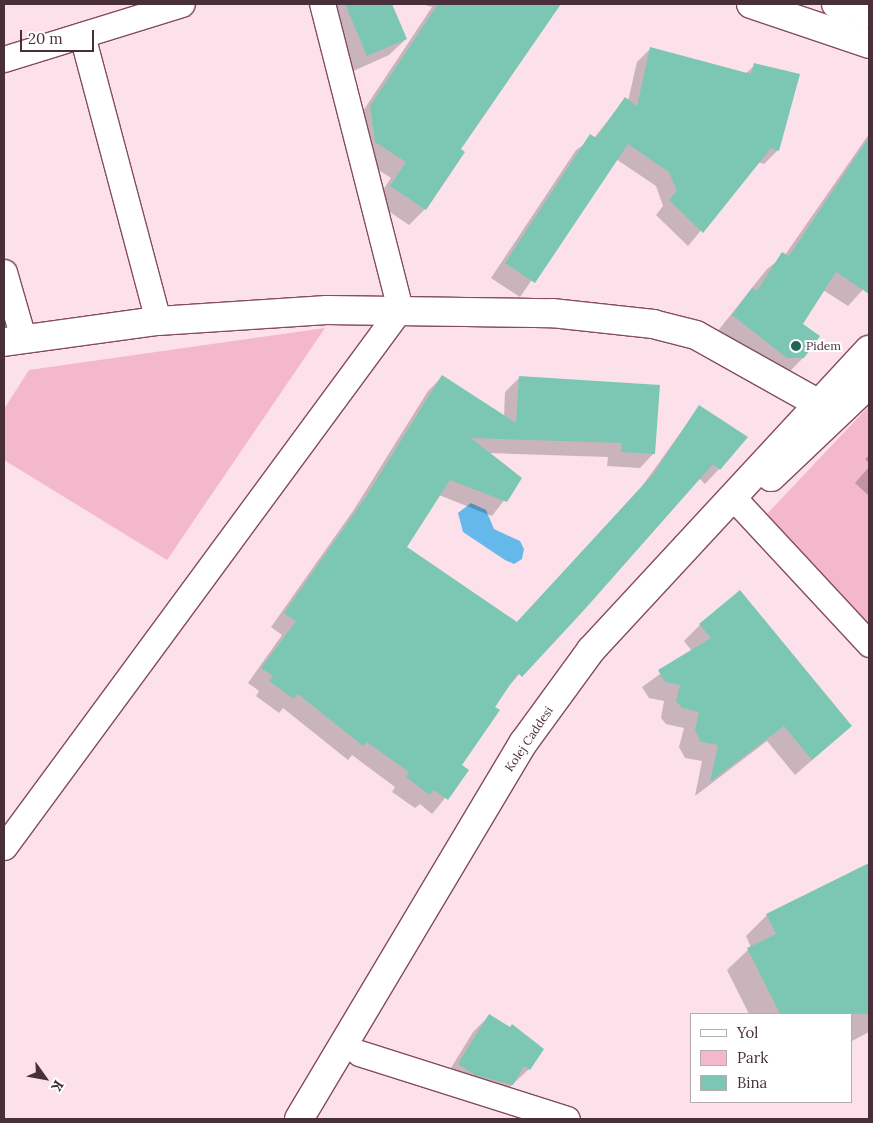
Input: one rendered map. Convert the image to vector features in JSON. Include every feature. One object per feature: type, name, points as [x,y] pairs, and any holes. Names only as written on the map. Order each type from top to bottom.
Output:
[{"type":"street","points":[[4,59],[182,4]]},
{"type":"street","points":[[322,4],[400,309]]},
{"type":"street","points":[[751,4],[869,44]]},
{"type":"street","points":[[836,4],[869,15]]},
{"type":"street","points":[[82,35],[158,321]]},
{"type":"street","points":[[4,272],[13,340],[158,321],[400,309],[552,312],[653,324],[696,335],[828,409]]},
{"type":"street","points":[[4,847],[400,309]]},
{"type":"street","points":[[828,409],[869,350]]},
{"type":"street","points":[[828,409],[869,384]]},
{"type":"street","name":"Kolej Caddesi","points":[[320,1119],[534,748],[597,659],[828,409]]},
{"type":"street","name":"Kolej Caddesi","points":[[299,1119],[524,742],[591,650],[828,409]]},
{"type":"street","points":[[740,505],[869,644]]},
{"type":"street","points":[[358,1053],[566,1119]]},
{"type":"green space","points":[[325,328],[167,560],[4,460],[4,409],[29,370]]},
{"type":"green space","points":[[869,406],[869,630],[766,515]]},
{"type":"water","points":[[471,503],[486,510],[494,529],[520,541],[524,549],[522,559],[514,564],[505,560],[463,532],[458,513]]},
{"type":"building","points":[[345,4],[392,4],[407,39],[367,56]]},
{"type":"building","points":[[438,4],[561,4],[461,149],[465,152],[426,210],[390,186],[406,162],[375,142],[370,106]]},
{"type":"building","points":[[650,47],[751,74],[754,63],[800,74],[779,151],[771,148],[703,233],[669,200],[677,191],[669,172],[628,144],[535,283],[505,263],[590,134],[596,138],[625,97],[637,106]]},
{"type":"building","points":[[869,137],[869,294],[836,272],[803,324],[820,336],[804,358],[787,358],[732,315],[752,288],[757,291],[782,252],[789,256]]},
{"type":"building","points":[[442,375],[516,423],[519,376],[660,385],[655,454],[621,452],[622,443],[471,438],[522,478],[507,502],[450,480],[407,547],[517,622],[654,473],[699,405],[748,437],[720,470],[713,464],[585,609],[522,677],[518,673],[495,707],[500,710],[462,765],[469,770],[448,800],[434,790],[430,795],[406,777],[409,772],[367,742],[363,746],[298,694],[294,699],[269,681],[273,676],[261,668],[296,621],[284,613],[367,495]]},
{"type":"building","points":[[740,590],[852,726],[812,760],[784,726],[710,782],[718,745],[701,742],[695,730],[699,712],[682,708],[676,701],[680,685],[665,682],[658,670],[711,638],[699,624]]},
{"type":"building","points":[[869,863],[869,1014],[780,1013],[747,948],[776,934],[766,914]]},
{"type":"building","points":[[489,1014],[510,1027],[512,1024],[544,1049],[530,1070],[524,1066],[513,1085],[475,1075],[458,1064]]},
{"type":"place","name":"Pidem","points":[[796,346]]}]
